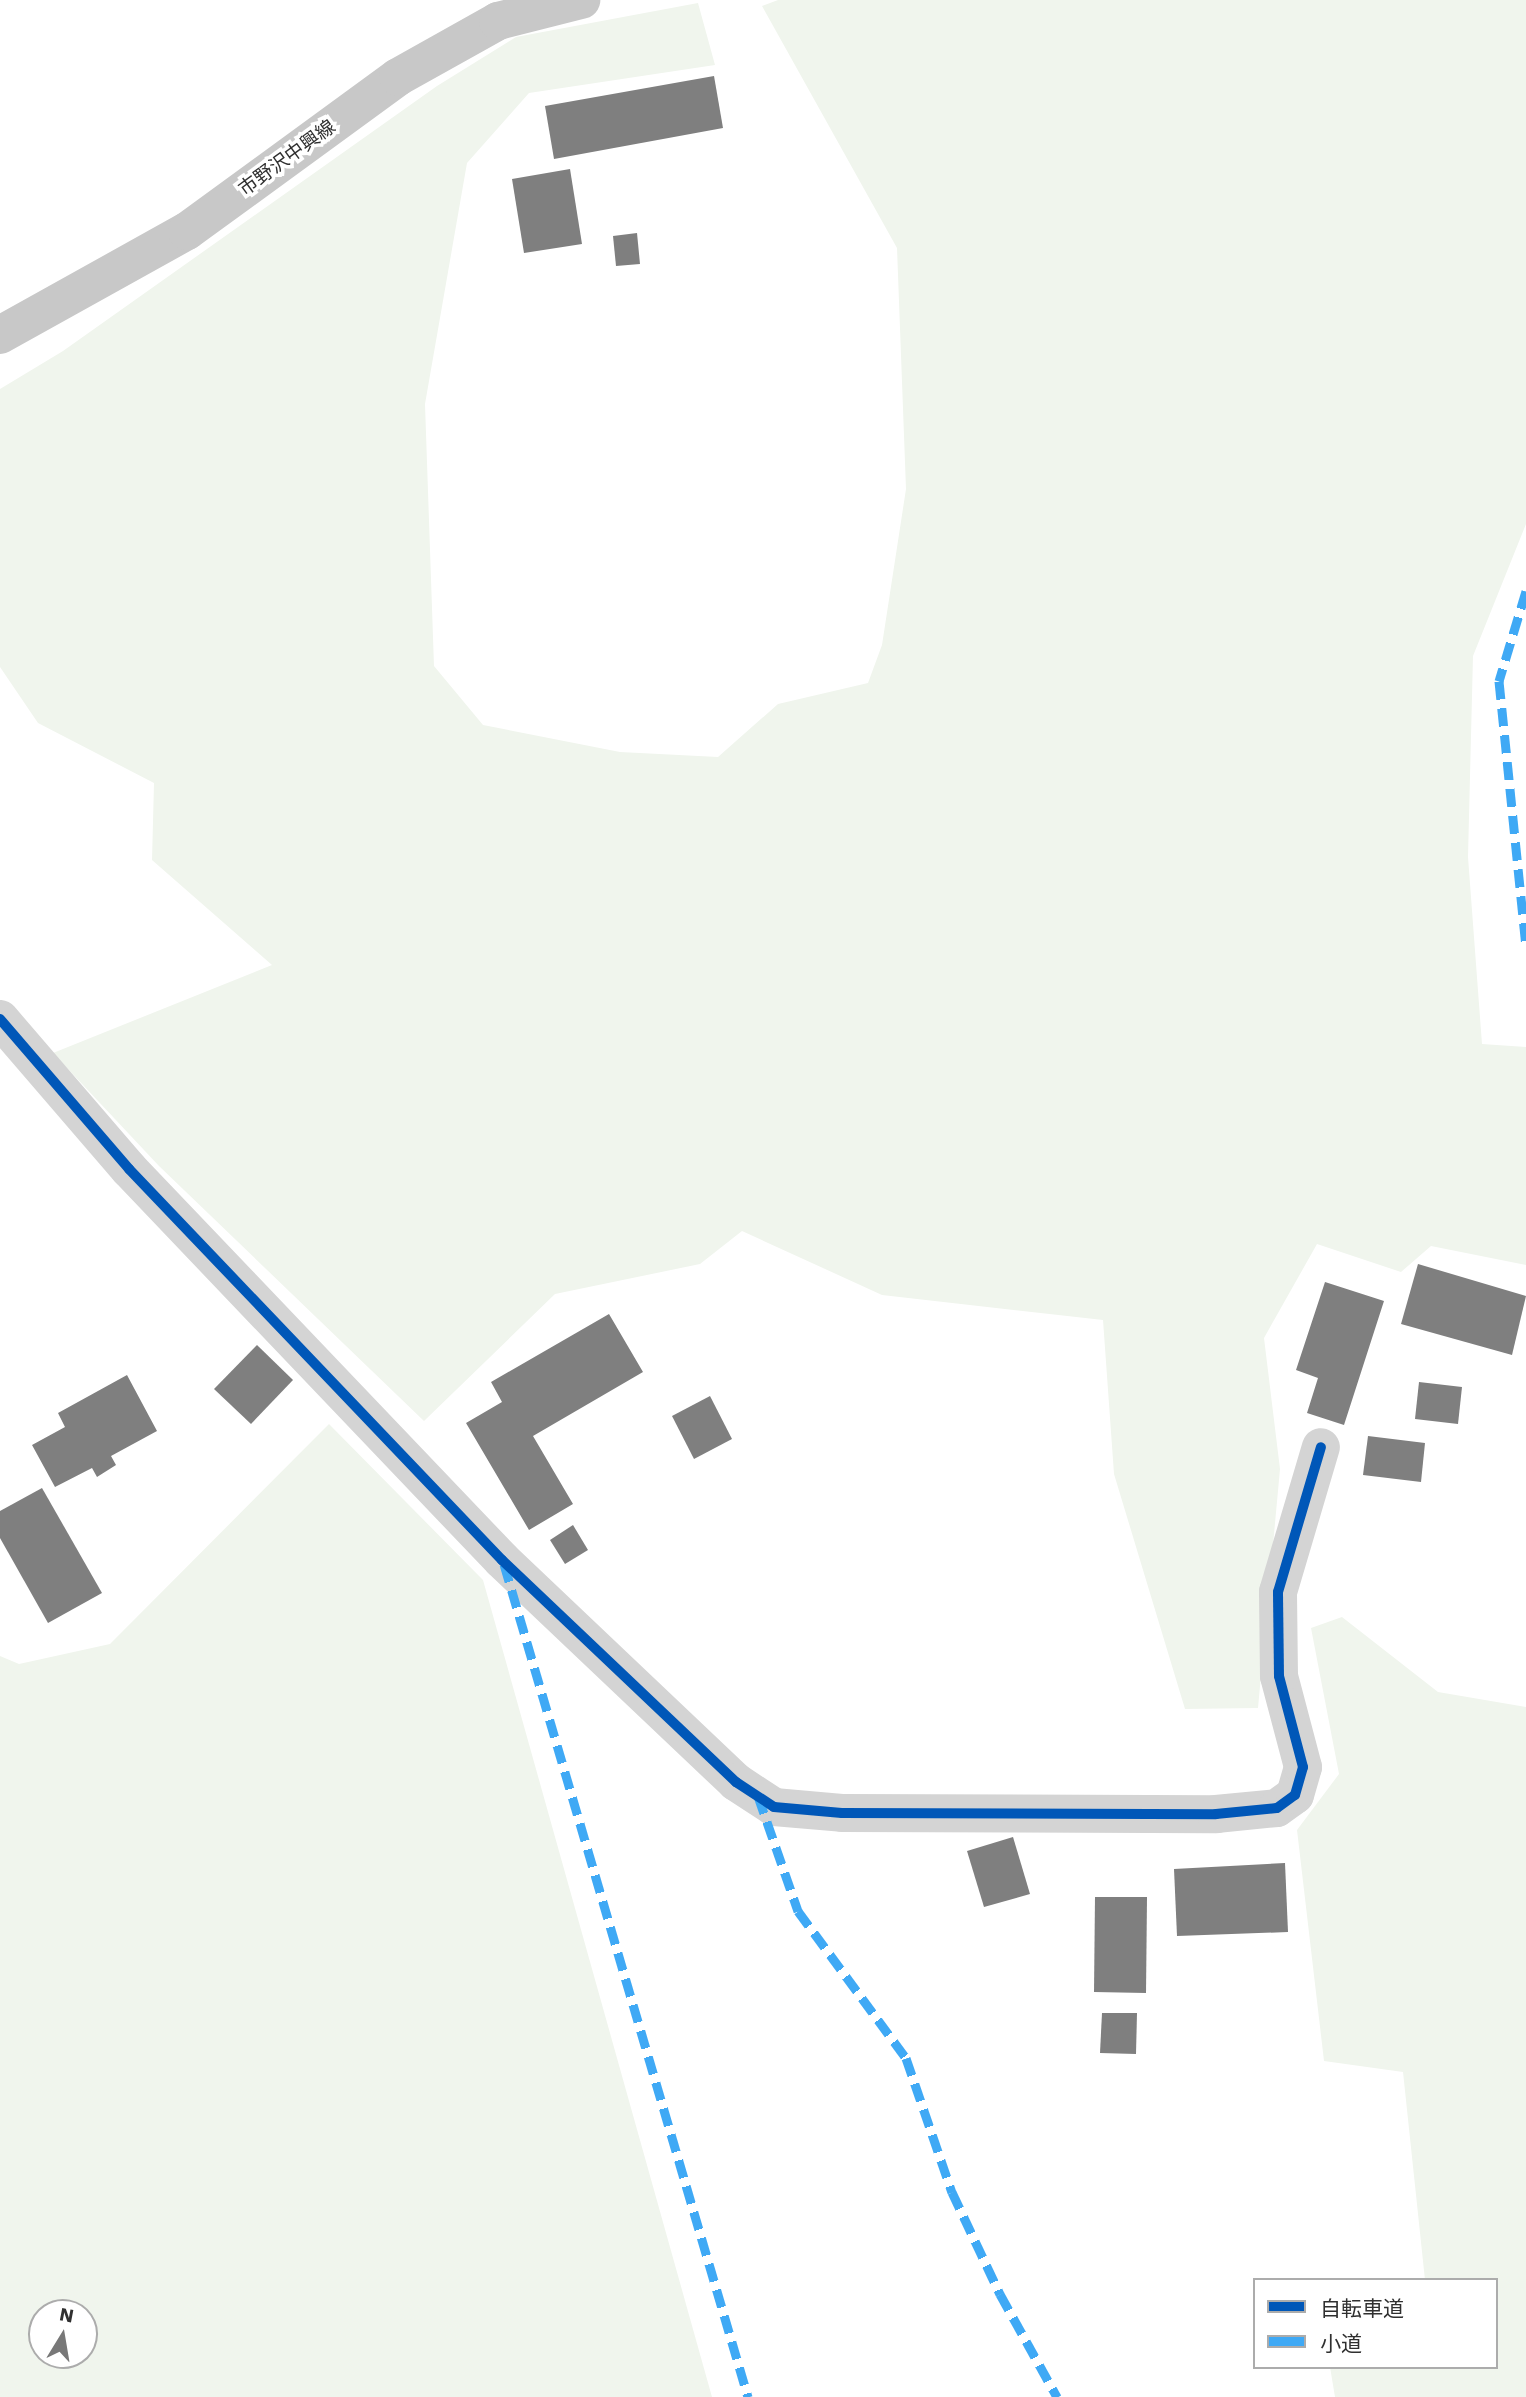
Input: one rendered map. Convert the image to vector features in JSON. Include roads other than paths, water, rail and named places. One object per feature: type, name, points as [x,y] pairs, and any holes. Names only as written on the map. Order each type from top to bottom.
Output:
[{"type":"main road","name":"市野沢中興線","points":[[0,335],[187,231],[398,77],[499,21],[581,0]]},
{"type":"street","points":[[0,1018],[129,1169],[502,1560],[736,1782],[774,1807],[842,1813],[1216,1814],[1277,1808],[1295,1795],[1303,1767],[1279,1676],[1278,1592],[1321,1447]]}]
